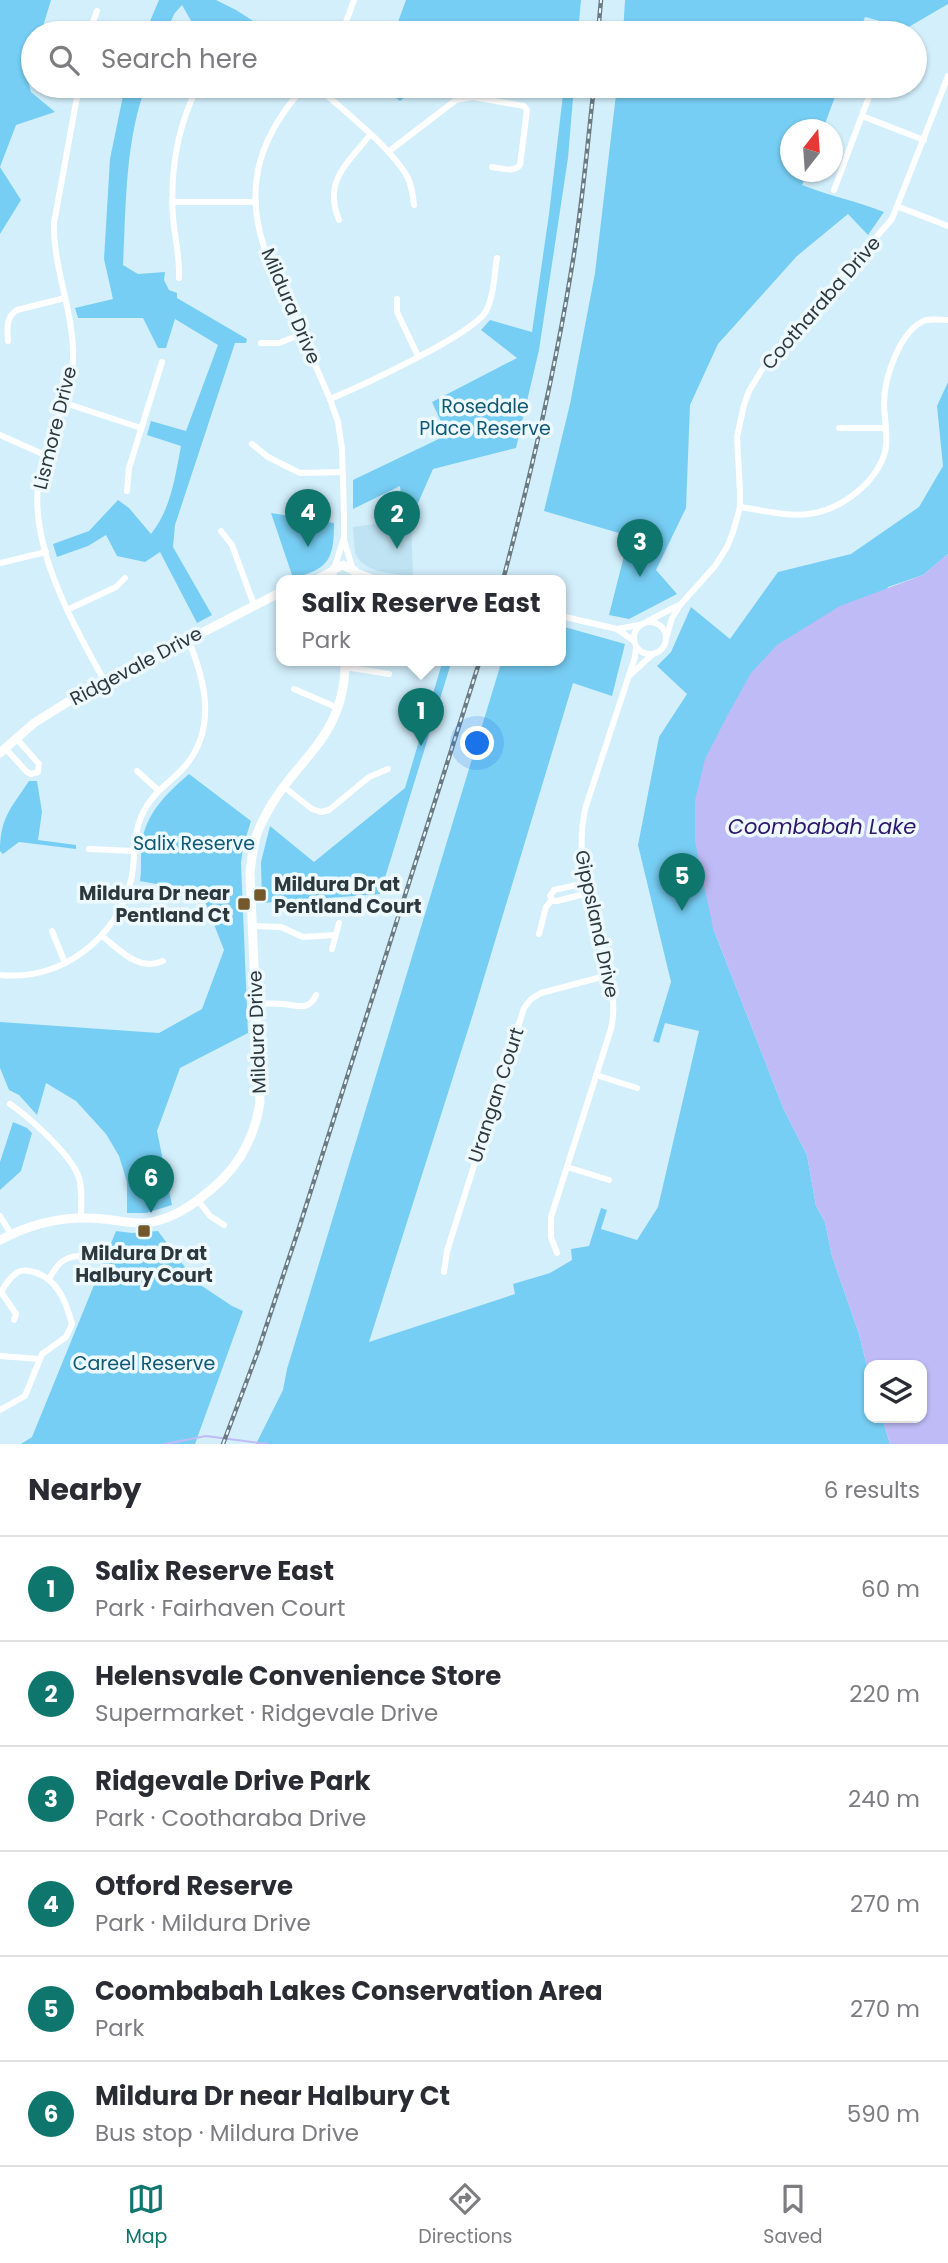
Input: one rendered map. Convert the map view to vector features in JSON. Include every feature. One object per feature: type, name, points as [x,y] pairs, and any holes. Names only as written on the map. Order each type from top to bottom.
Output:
[{"type":"street","points":[[346,21],[354,0]]},
{"type":"street","points":[[93,21],[97,11]]},
{"type":"street","name":"Cootharaba Drive","points":[[666,639],[668,626],[681,604],[721,557],[733,532],[740,507],[737,437],[744,404],[756,377],[892,219],[946,88],[948,76]]},
{"type":"street","name":"Lismore Drive","points":[[76,98],[61,162],[54,223],[54,246],[72,339],[71,384],[45,455],[37,489],[46,552],[66,610],[105,682]]},
{"type":"street","points":[[178,278],[180,261],[172,202],[177,147],[192,98]]},
{"type":"street","name":"Mildura Drive","points":[[294,98],[271,129],[258,169],[256,202],[265,248],[330,399],[340,435],[344,538],[355,573]]},
{"type":"street","points":[[329,98],[388,152],[408,179],[414,205]]},
{"type":"street","points":[[388,152],[456,100],[467,98]]},
{"type":"street","points":[[478,98],[524,106],[527,110],[520,165],[511,170],[492,167]]},
{"type":"street","points":[[834,190],[869,98]]},
{"type":"street","points":[[862,116],[924,139]]},
{"type":"street","points":[[339,220],[333,205],[334,185],[370,135]]},
{"type":"street","points":[[172,202],[256,202]]},
{"type":"street","points":[[899,206],[948,226]]},
{"type":"street","points":[[330,399],[469,329],[481,318],[490,301],[497,258]]},
{"type":"street","points":[[8,341],[7,328],[12,314],[17,310],[65,298]]},
{"type":"street","points":[[397,299],[397,312],[418,356]]},
{"type":"street","points":[[740,507],[799,515],[817,513],[858,491],[875,473],[885,451],[886,382],[900,347],[918,326],[927,320],[948,320]]},
{"type":"street","points":[[261,343],[279,343],[302,334]]},
{"type":"street","points":[[127,491],[129,468],[162,362]]},
{"type":"street","points":[[65,403],[141,428]]},
{"type":"street","points":[[839,428],[886,428]]},
{"type":"street","points":[[0,435],[45,455]]},
{"type":"street","points":[[252,444],[268,457],[300,473],[342,472]]},
{"type":"street","points":[[221,531],[232,545],[254,605]]},
{"type":"street","name":"Mildura Drive","points":[[331,574],[344,538]]},
{"type":"street","points":[[0,563],[46,552]]},
{"type":"street","points":[[331,574],[343,565],[355,573]]},
{"type":"street","points":[[66,610],[116,587],[125,578]]},
{"type":"street","name":"Ridgevale Drive","points":[[2,750],[51,712],[276,594]]},
{"type":"street","name":"Cootharaba Drive","points":[[643,623],[681,604]]},
{"type":"street","points":[[566,616],[617,629],[644,653],[654,653],[662,648],[666,639],[660,625],[643,623],[617,629]]},
{"type":"street","points":[[635,644],[635,632],[643,623]]},
{"type":"street","points":[[0,975],[49,971],[88,948],[112,924],[132,877],[139,821],[145,808],[158,790],[186,765],[197,748],[205,727],[206,700],[196,658],[188,639]]},
{"type":"street","name":"Gippsland Drive","points":[[557,1253],[551,1237],[551,1217],[611,1029],[614,1009],[609,975],[580,851],[583,817],[629,677],[635,644]]},
{"type":"street","name":"Gippsland Drive","points":[[629,677],[654,653]]},
{"type":"street","name":"Mildura Drive","points":[[0,1240],[49,1222],[81,1218],[128,1223],[155,1221],[176,1214],[222,1182],[243,1155],[254,1131],[260,1103],[250,873],[253,848],[263,819],[284,787],[324,737],[338,708],[345,666]]},
{"type":"street","points":[[357,666],[389,674]]},
{"type":"street","points":[[294,690],[338,708]]},
{"type":"street","points":[[2,750],[27,772],[38,772],[39,764],[16,738]]},
{"type":"street","points":[[284,787],[320,812],[329,810],[369,777],[388,769]]},
{"type":"street","points":[[137,771],[158,790]]},
{"type":"street","points":[[89,849],[134,851]]},
{"type":"street","points":[[552,900],[550,894],[554,890],[586,883]]},
{"type":"street","points":[[552,900],[588,893]]},
{"type":"street","points":[[539,934],[547,906],[552,900]]},
{"type":"street","points":[[331,949],[339,923]]},
{"type":"street","points":[[253,926],[281,926],[303,937],[335,935]]},
{"type":"street","points":[[52,931],[65,963]]},
{"type":"street","points":[[102,936],[139,964],[149,965],[163,961]]},
{"type":"street","name":"Urangan Court","points":[[444,1272],[447,1251],[524,1008],[531,999],[541,993],[609,975]]},
{"type":"street","points":[[257,1004],[306,1006],[311,1004],[316,995]]},
{"type":"street","points":[[596,1075],[637,1088]]},
{"type":"street","points":[[10,1104],[26,1115],[72,1164],[80,1185],[81,1218]]},
{"type":"street","points":[[567,1167],[609,1180]]},
{"type":"street","points":[[198,1200],[210,1216],[224,1225]]},
{"type":"street","points":[[0,1216],[11,1234]]},
{"type":"street","points":[[49,1279],[57,1264],[64,1259],[79,1256]]},
{"type":"street","points":[[14,1320],[16,1314],[0,1293],[16,1272],[25,1270],[54,1283],[72,1324],[66,1337],[30,1365]]},
{"type":"street","points":[[0,1356],[30,1365]]},
{"type":"street","points":[[0,1410],[25,1396],[30,1365],[34,1357],[39,1359]]},
{"type":"shaded area","points":[[411,519],[413,575],[378,571],[360,561],[355,553],[353,527]]},
{"type":"green space","points":[[0,0],[51,0],[45,21],[21,21],[21,98],[38,98],[55,112],[16,125],[0,167]]},
{"type":"green space","points":[[159,0],[216,0],[253,21],[191,21],[182,5],[171,21],[150,21]]},
{"type":"green space","points":[[406,0],[581,0],[579,21],[398,21]]},
{"type":"green space","points":[[625,0],[948,0],[948,4],[919,21],[880,21],[865,17],[864,21],[624,21]]},
{"type":"green space","points":[[123,98],[142,98],[130,151],[123,265],[138,274],[165,272],[164,280],[169,290],[177,293],[177,298],[247,339],[246,343],[235,343],[175,525],[173,547],[212,615],[197,623],[160,552],[145,562],[117,556],[106,535],[88,546],[57,557],[53,544],[89,531],[118,500],[129,508],[151,534],[168,503],[181,446],[147,435],[151,421],[186,431],[218,345],[175,319],[166,348],[158,348],[143,318],[78,318],[75,308],[113,299],[104,259],[110,159]]},
{"type":"green space","name":"Rosedale Place Reserve","points":[[563,98],[573,98],[568,158],[539,350],[516,448],[433,469],[411,519],[404,520],[400,486],[353,509],[353,480],[447,435],[432,402],[517,358],[481,330],[490,320],[532,332]]},
{"type":"green space","points":[[616,98],[835,98],[827,119],[780,119],[780,182],[803,182],[802,185],[884,212],[868,235],[848,214],[797,256],[718,344],[690,405],[686,508],[656,570],[677,594],[629,619],[609,615],[629,536],[544,511],[570,404],[595,273]]},
{"type":"green space","points":[[0,167],[21,200],[0,234]]},
{"type":"green space","points":[[948,382],[948,554],[923,575],[888,587],[713,928],[784,1110],[807,1155],[816,1206],[825,1222],[832,1256],[866,1360],[864,1423],[884,1423],[890,1444],[256,1444],[283,1390],[287,1369],[500,666],[566,666],[566,627],[625,644],[612,696],[573,683],[473,1014],[369,1342],[515,1294],[513,1284],[550,1273],[572,1260],[571,1249],[589,1246],[601,1208],[607,1210],[601,1229],[637,1240],[658,1207],[699,1031],[665,1023],[659,1043],[653,1041],[671,982],[638,845],[659,737],[687,694],[657,666],[671,652],[691,607],[730,639],[778,572],[851,554],[919,507],[943,466],[937,406]]},
{"type":"green space","points":[[271,513],[334,523],[333,546],[327,561],[305,575],[292,575]]},
{"type":"green space","points":[[441,666],[450,666],[380,894],[262,903],[261,862],[270,826],[314,862],[405,788]]},
{"type":"green space","name":"Salix Reserve","points":[[189,774],[251,821],[241,863],[248,1033],[180,1068],[157,1131],[172,1205],[146,1213],[127,1213],[127,1182],[119,1156],[106,1134],[76,1101],[46,1083],[37,1115],[19,1095],[9,1090],[0,1068],[0,1022],[159,1033],[202,1009],[224,950],[204,899],[168,886],[140,881],[142,842],[148,822],[166,796]]},
{"type":"green space","points":[[29,781],[37,781],[42,812],[38,840],[76,845],[76,849],[19,842],[3,854],[0,851],[4,821]]},
{"type":"green space","points":[[13,1122],[32,1133],[21,1171],[0,1190],[0,1162]]},
{"type":"green space","name":"Careel Reserve","points":[[116,1231],[158,1231],[196,1282],[243,1311],[195,1444],[21,1444],[32,1437]]},
{"type":"water","name":"Coombabah Lake","points":[[948,554],[948,1444],[890,1444],[884,1423],[927,1423],[927,1360],[866,1360],[832,1256],[825,1222],[816,1206],[807,1155],[784,1110],[713,928],[695,842],[695,801],[705,759],[726,718],[751,673],[777,645],[840,606],[923,575]]},
{"type":"waterway","points":[[165,1444],[206,1436],[267,1444]]},
{"type":"railway","points":[[599,21],[601,0]]},
{"type":"railway","points":[[504,575],[557,350],[578,226],[593,98]]},
{"type":"railway","points":[[223,1444],[258,1351],[299,1228],[478,666]]},
{"type":"place","name":"Otford Reserve","points":[[308,547]]},
{"type":"place","name":"Helensvale Convenience Store","points":[[397,549]]},
{"type":"place","name":"Ridgevale Drive Park","points":[[640,577]]},
{"type":"place","name":"Salix Reserve East","points":[[421,746]]},
{"type":"place","name":"Mildura Dr at Pentland Court","points":[[260,895]]},
{"type":"place","name":"Mildura Dr near Pentland Ct","points":[[244,904]]},
{"type":"place","name":"Coombabah Lakes Conservation Area","points":[[682,911]]},
{"type":"place","name":"Mildura Dr near Halbury Ct","points":[[151,1213]]},
{"type":"place","name":"Mildura Dr at Halbury Court","points":[[144,1231]]}]
